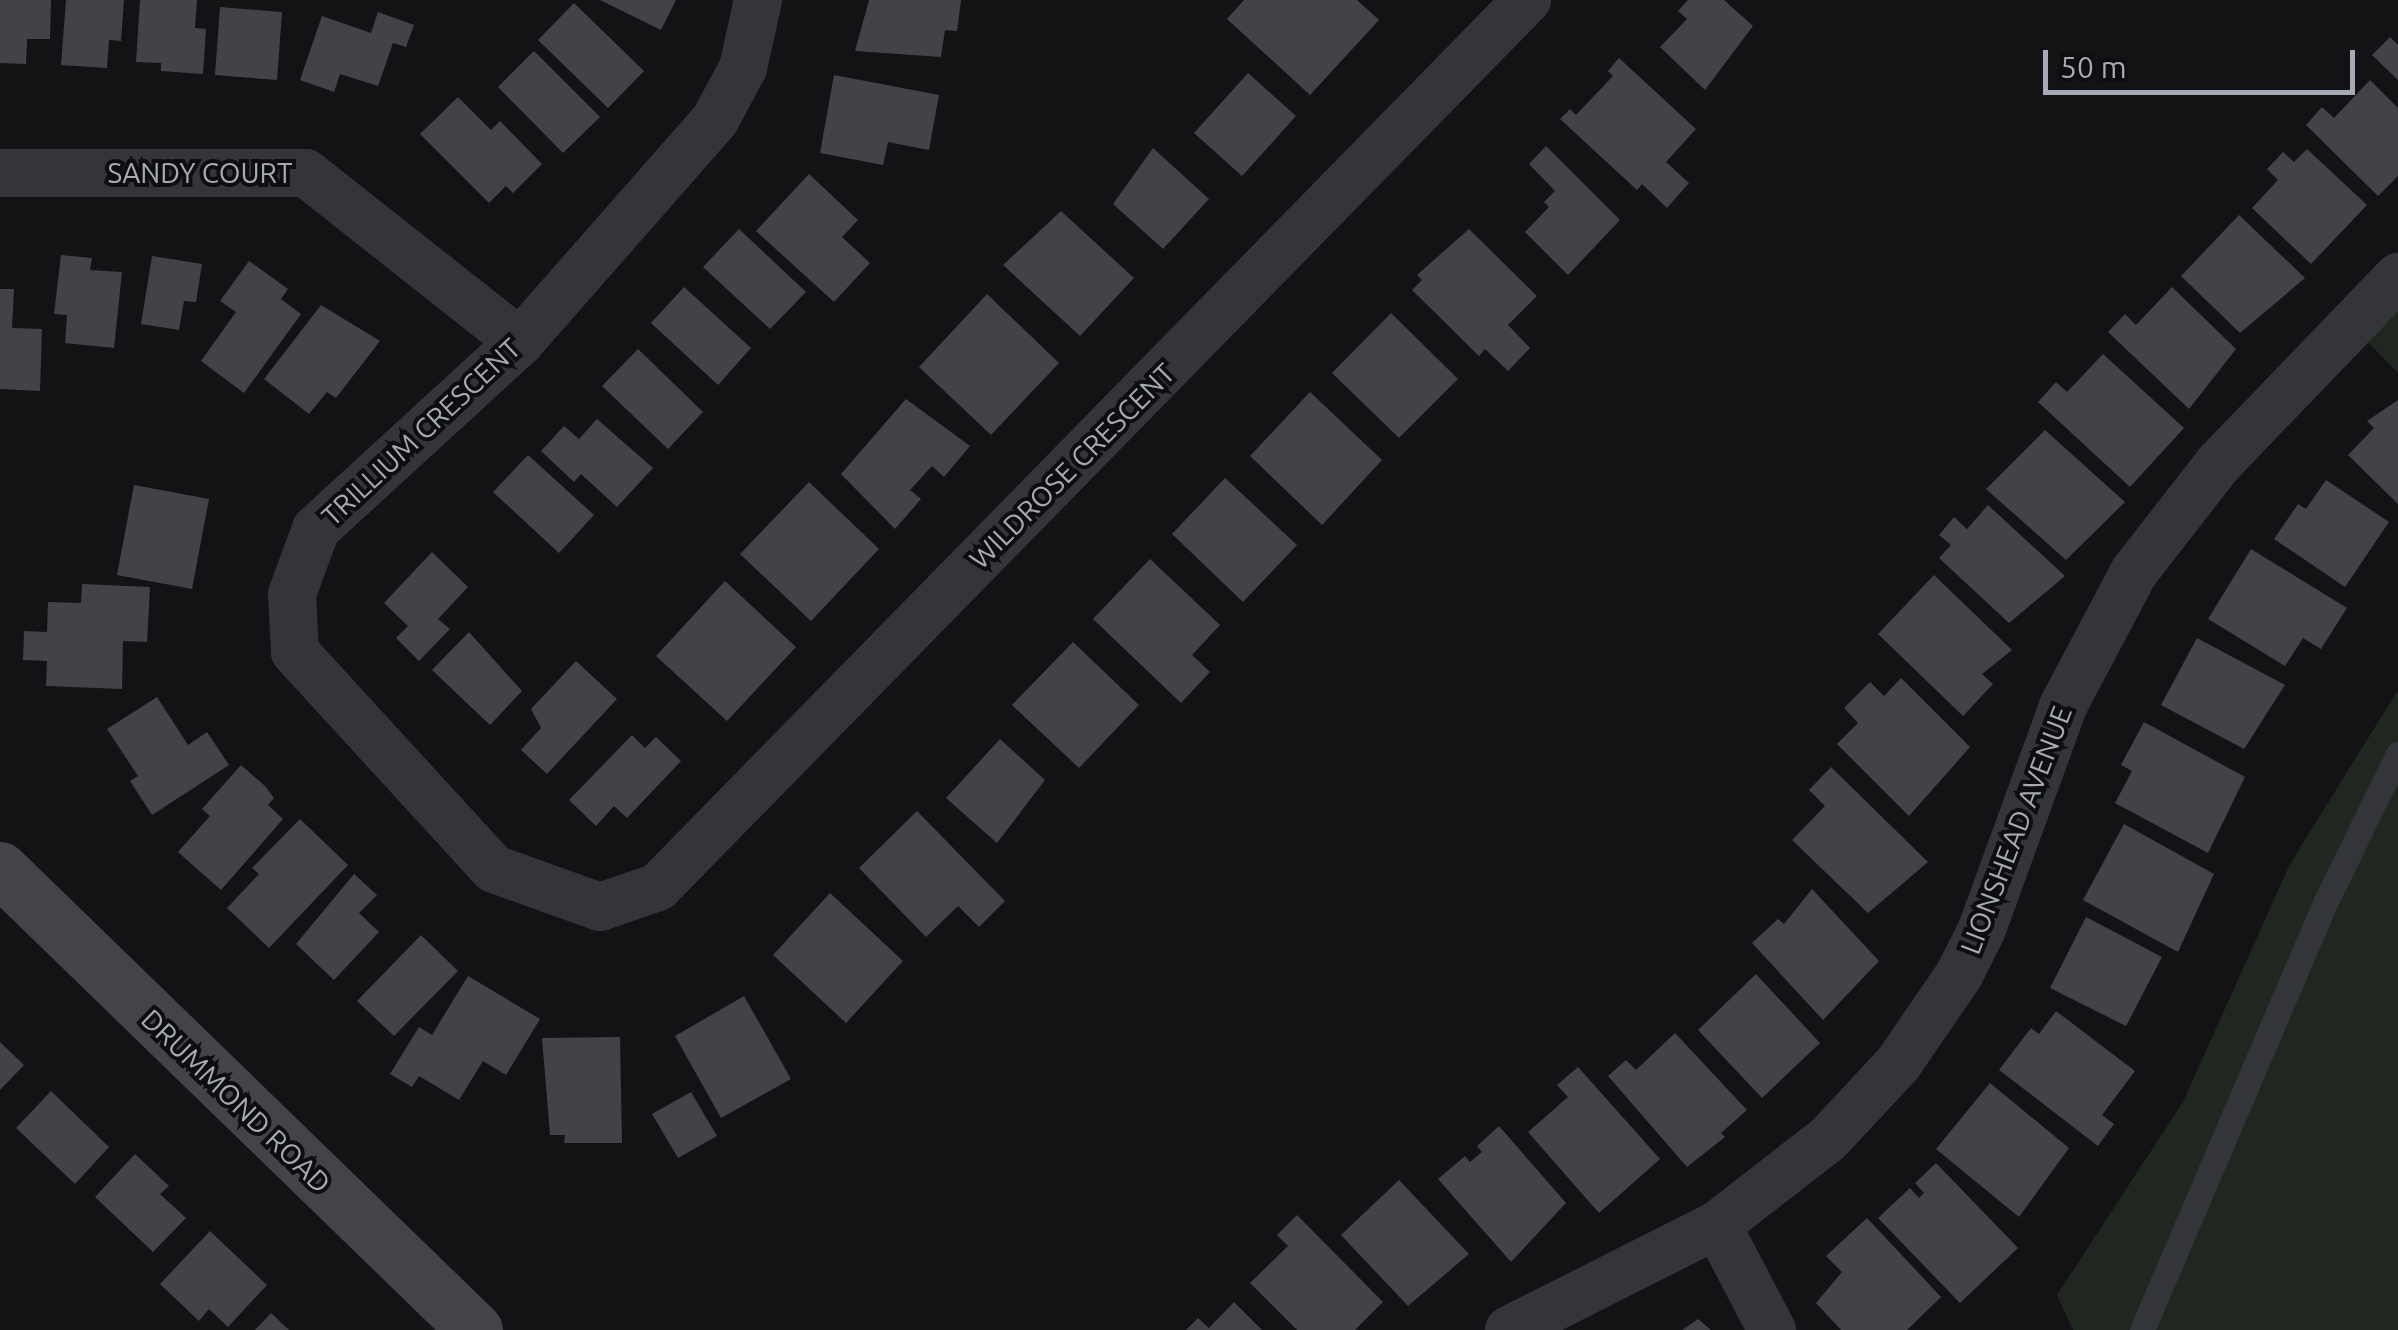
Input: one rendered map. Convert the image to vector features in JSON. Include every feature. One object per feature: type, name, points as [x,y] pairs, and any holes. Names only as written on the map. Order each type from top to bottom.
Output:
[{"type":"street","name":"TRILLIUM CRESCENT","points":[[600,907],[494,869],[296,652],[292,594],[316,528],[520,342],[715,120],[743,68],[758,0]]},
{"type":"street","name":"WILDROSE CRESCENT","points":[[600,907],[658,886],[1527,0]]},
{"type":"street","name":"SANDY COURT","points":[[0,173],[306,173],[520,342]]},
{"type":"street","name":"LIONSHEAD AVENUE","points":[[1508,1330],[1717,1224],[1828,1139],[1926,1028],[1982,929],[2063,706],[2134,572],[2218,464],[2398,278]]},
{"type":"street","name":"DRUMMOND ROAD","points":[[0,869],[475,1330]]},
{"type":"street","points":[[1717,1224],[1772,1330]]},
{"type":"lane","points":[[2142,1330],[2325,903],[2398,754]]},
{"type":"shaded area","points":[[2398,310],[2398,373],[2367,341]]},
{"type":"shaded area","points":[[2398,690],[2398,1330],[2073,1330],[2057,1295],[2183,1102],[2290,864]]},
{"type":"building","points":[[0,0],[51,0],[50,39],[27,39],[26,64],[0,63]]},
{"type":"building","points":[[66,0],[124,0],[121,41],[109,40],[107,68],[61,65]]},
{"type":"building","points":[[140,0],[197,0],[195,28],[206,29],[203,74],[161,71],[161,63],[136,62]]},
{"type":"building","points":[[600,0],[676,0],[661,30]]},
{"type":"building","points":[[869,0],[961,0],[957,31],[945,30],[941,57],[855,51]]},
{"type":"building","points":[[1244,0],[1357,0],[1379,20],[1310,95],[1227,19]]},
{"type":"building","points":[[1688,0],[1724,0],[1753,26],[1705,90],[1660,47],[1687,19],[1678,11]]},
{"type":"building","points":[[574,3],[644,71],[608,108],[538,40]]},
{"type":"building","points":[[220,7],[282,12],[277,80],[215,75]]},
{"type":"building","points":[[378,12],[414,25],[406,47],[393,43],[378,86],[340,74],[334,92],[300,80],[322,16],[371,33]]},
{"type":"building","points":[[2390,37],[2398,45],[2398,80],[2372,55]]},
{"type":"building","points":[[534,51],[600,117],[563,153],[498,87]]},
{"type":"building","points":[[1619,58],[1696,129],[1666,162],[1689,183],[1667,208],[1642,184],[1637,190],[1560,119],[1570,109],[1576,115],[1613,76],[1608,71]]},
{"type":"building","points":[[1248,73],[1296,116],[1242,176],[1194,133]]},
{"type":"building","points":[[834,75],[939,95],[929,150],[888,142],[883,165],[820,153]]},
{"type":"building","points":[[2370,80],[2398,108],[2398,176],[2378,196],[2306,125],[2322,107],[2334,118]]},
{"type":"building","points":[[458,97],[491,130],[500,121],[542,164],[513,193],[506,186],[489,203],[420,134]]},
{"type":"building","points":[[1546,146],[1620,220],[1568,275],[1525,232],[1549,207],[1544,202],[1555,191],[1529,164]]},
{"type":"building","points":[[1153,148],[1209,199],[1163,249],[1113,204]]},
{"type":"building","points":[[2307,149],[2367,205],[2311,264],[2252,208],[2278,180],[2267,169],[2283,152],[2294,162]]},
{"type":"building","points":[[809,174],[858,220],[842,237],[870,263],[834,302],[756,231]]},
{"type":"building","points":[[1061,211],[1134,278],[1080,336],[1003,265]]},
{"type":"building","points":[[2239,215],[2305,278],[2240,333],[2181,276]]},
{"type":"building","points":[[739,229],[806,292],[770,329],[703,267]]},
{"type":"building","points":[[1469,229],[1537,296],[1508,325],[1530,348],[1508,371],[1485,349],[1479,356],[1412,290],[1422,280],[1417,275]]},
{"type":"building","points":[[61,255],[92,258],[90,270],[122,272],[114,348],[65,343],[67,315],[54,314]]},
{"type":"building","points":[[152,256],[202,264],[196,302],[184,301],[179,330],[141,324]]},
{"type":"building","points":[[249,261],[288,289],[281,299],[301,314],[244,393],[201,361],[236,312],[220,301]]},
{"type":"building","points":[[684,287],[751,348],[718,385],[651,323]]},
{"type":"building","points":[[2172,287],[2236,349],[2189,409],[2108,332],[2125,314],[2136,325]]},
{"type":"building","points":[[0,289],[14,289],[12,328],[42,329],[40,391],[0,389]]},
{"type":"building","points":[[987,294],[1059,363],[991,435],[919,367]]},
{"type":"building","points":[[321,305],[380,341],[336,398],[327,392],[309,414],[264,379]]},
{"type":"building","points":[[1391,313],[1458,379],[1399,438],[1332,373]]},
{"type":"building","points":[[638,349],[703,412],[668,449],[602,386]]},
{"type":"building","points":[[2103,354],[2184,428],[2130,487],[2038,402],[2056,382],[2067,392]]},
{"type":"building","points":[[1310,392],[1382,460],[1322,525],[1250,456]]},
{"type":"building","points":[[906,399],[970,446],[944,477],[932,466],[910,490],[921,499],[895,529],[841,474]]},
{"type":"building","points":[[2398,400],[2398,504],[2348,455],[2374,428],[2367,421]]},
{"type":"building","points":[[597,419],[653,468],[617,507],[581,474],[574,482],[541,451],[564,426],[579,439]]},
{"type":"building","points":[[2045,430],[2125,502],[2066,560],[1986,489]]},
{"type":"building","points":[[528,455],[594,515],[559,553],[493,492]]},
{"type":"building","points":[[1225,478],[1297,545],[1243,602],[1172,534]]},
{"type":"building","points":[[2326,480],[2389,522],[2345,587],[2274,539],[2298,504],[2306,509]]},
{"type":"building","points":[[809,482],[879,549],[811,621],[740,554]]},
{"type":"building","points":[[134,485],[209,499],[192,589],[117,575]]},
{"type":"building","points":[[1988,505],[2065,576],[2009,623],[1939,558],[1951,545],[1939,535],[1954,517],[1967,529]]},
{"type":"building","points":[[2251,549],[2347,608],[2321,649],[2303,638],[2285,666],[2208,619]]},
{"type":"building","points":[[432,552],[468,587],[438,619],[450,629],[419,661],[396,638],[408,626],[384,603]]},
{"type":"building","points":[[1150,559],[1220,625],[1192,655],[1210,672],[1181,703],[1093,619]]},
{"type":"building","points":[[1934,575],[2012,650],[1982,674],[1993,684],[1963,716],[1878,634]]},
{"type":"building","points":[[725,581],[796,647],[727,721],[656,656]]},
{"type":"building","points":[[82,584],[150,587],[147,642],[123,641],[122,689],[46,686],[47,661],[23,660],[24,631],[47,632],[48,602],[81,603]]},
{"type":"building","points":[[469,632],[522,691],[490,725],[432,670]]},
{"type":"building","points":[[2197,638],[2285,685],[2244,749],[2161,705]]},
{"type":"building","points":[[1073,642],[1139,705],[1079,768],[1012,705]]},
{"type":"building","points":[[576,661],[617,699],[547,774],[521,750],[541,728],[531,709]]},
{"type":"building","points":[[1901,678],[1970,747],[1909,816],[1837,744],[1858,723],[1844,708],[1870,682],[1884,696]]},
{"type":"building","points":[[157,697],[188,745],[207,732],[229,765],[152,815],[130,781],[138,776],[107,729]]},
{"type":"building","points":[[2144,722],[2245,777],[2208,853],[2115,803],[2132,771],[2121,765]]},
{"type":"building","points":[[632,735],[645,748],[656,737],[681,761],[627,818],[614,806],[596,826],[569,800]]},
{"type":"building","points":[[1000,739],[1045,780],[997,843],[946,798]]},
{"type":"building","points":[[241,765],[265,786],[274,798],[268,805],[283,819],[221,890],[178,852],[210,816],[202,809]]},
{"type":"building","points":[[1831,767],[1928,862],[1868,913],[1792,840],[1825,806],[1809,790]]},
{"type":"building","points":[[917,811],[1005,901],[979,927],[958,906],[926,937],[859,868]]},
{"type":"building","points":[[300,819],[348,865],[269,948],[227,908],[259,874],[252,868]]},
{"type":"building","points":[[2124,824],[2214,874],[2178,952],[2083,900]]},
{"type":"building","points":[[354,874],[377,895],[359,913],[379,932],[334,980],[296,944]]},
{"type":"building","points":[[1812,889],[1879,961],[1823,1020],[1752,943],[1778,919],[1784,924]]},
{"type":"building","points":[[830,893],[903,961],[846,1023],[773,955]]},
{"type":"building","points":[[2086,917],[2162,957],[2126,1026],[2050,988]]},
{"type":"building","points":[[421,935],[458,971],[394,1036],[357,1001]]},
{"type":"building","points":[[1756,974],[1820,1043],[1762,1098],[1698,1030]]},
{"type":"building","points":[[468,976],[540,1019],[506,1075],[483,1061],[459,1100],[419,1076],[412,1087],[390,1074],[419,1027],[432,1035]]},
{"type":"building","points":[[744,996],[791,1079],[721,1118],[675,1036]]},
{"type":"building","points":[[2056,1011],[2135,1071],[2102,1115],[2114,1124],[2098,1146],[1999,1070],[2031,1028],[2039,1034]]},
{"type":"building","points":[[1675,1033],[1747,1110],[1721,1133],[1725,1137],[1687,1167],[1608,1076],[1626,1060],[1636,1070]]},
{"type":"building","points":[[620,1037],[622,1143],[564,1143],[565,1135],[550,1135],[542,1038]]},
{"type":"building","points":[[0,1042],[24,1065],[0,1090]]},
{"type":"building","points":[[1578,1067],[1660,1159],[1599,1213],[1528,1132],[1568,1097],[1557,1085]]},
{"type":"building","points":[[1990,1083],[2069,1148],[2019,1217],[1936,1149]]},
{"type":"building","points":[[51,1091],[109,1147],[75,1184],[16,1128]]},
{"type":"building","points":[[691,1092],[717,1136],[678,1158],[652,1114]]},
{"type":"building","points":[[1499,1126],[1566,1203],[1511,1262],[1438,1179],[1465,1156],[1470,1162],[1482,1152],[1477,1146]]},
{"type":"building","points":[[135,1154],[169,1186],[160,1194],[186,1218],[153,1252],[95,1197]]},
{"type":"building","points":[[1936,1163],[2018,1248],[1960,1303],[1878,1218],[1910,1188],[1919,1198],[1924,1193],[1915,1183]]},
{"type":"building","points":[[1399,1180],[1469,1254],[1408,1306],[1341,1235]]},
{"type":"building","points":[[1297,1215],[1383,1302],[1355,1330],[1297,1330],[1250,1283],[1288,1246],[1277,1235]]},
{"type":"building","points":[[1867,1218],[1941,1297],[1907,1330],[1841,1330],[1816,1303],[1842,1272],[1826,1256]]},
{"type":"building","points":[[210,1231],[267,1285],[228,1327],[209,1309],[199,1321],[160,1284]]},
{"type":"building","points":[[1234,1302],[1262,1330],[1186,1330],[1198,1318],[1209,1328]]},
{"type":"building","points":[[271,1313],[289,1330],[255,1330]]},
{"type":"building","points":[[1698,1319],[1711,1330],[1682,1330]]}]
